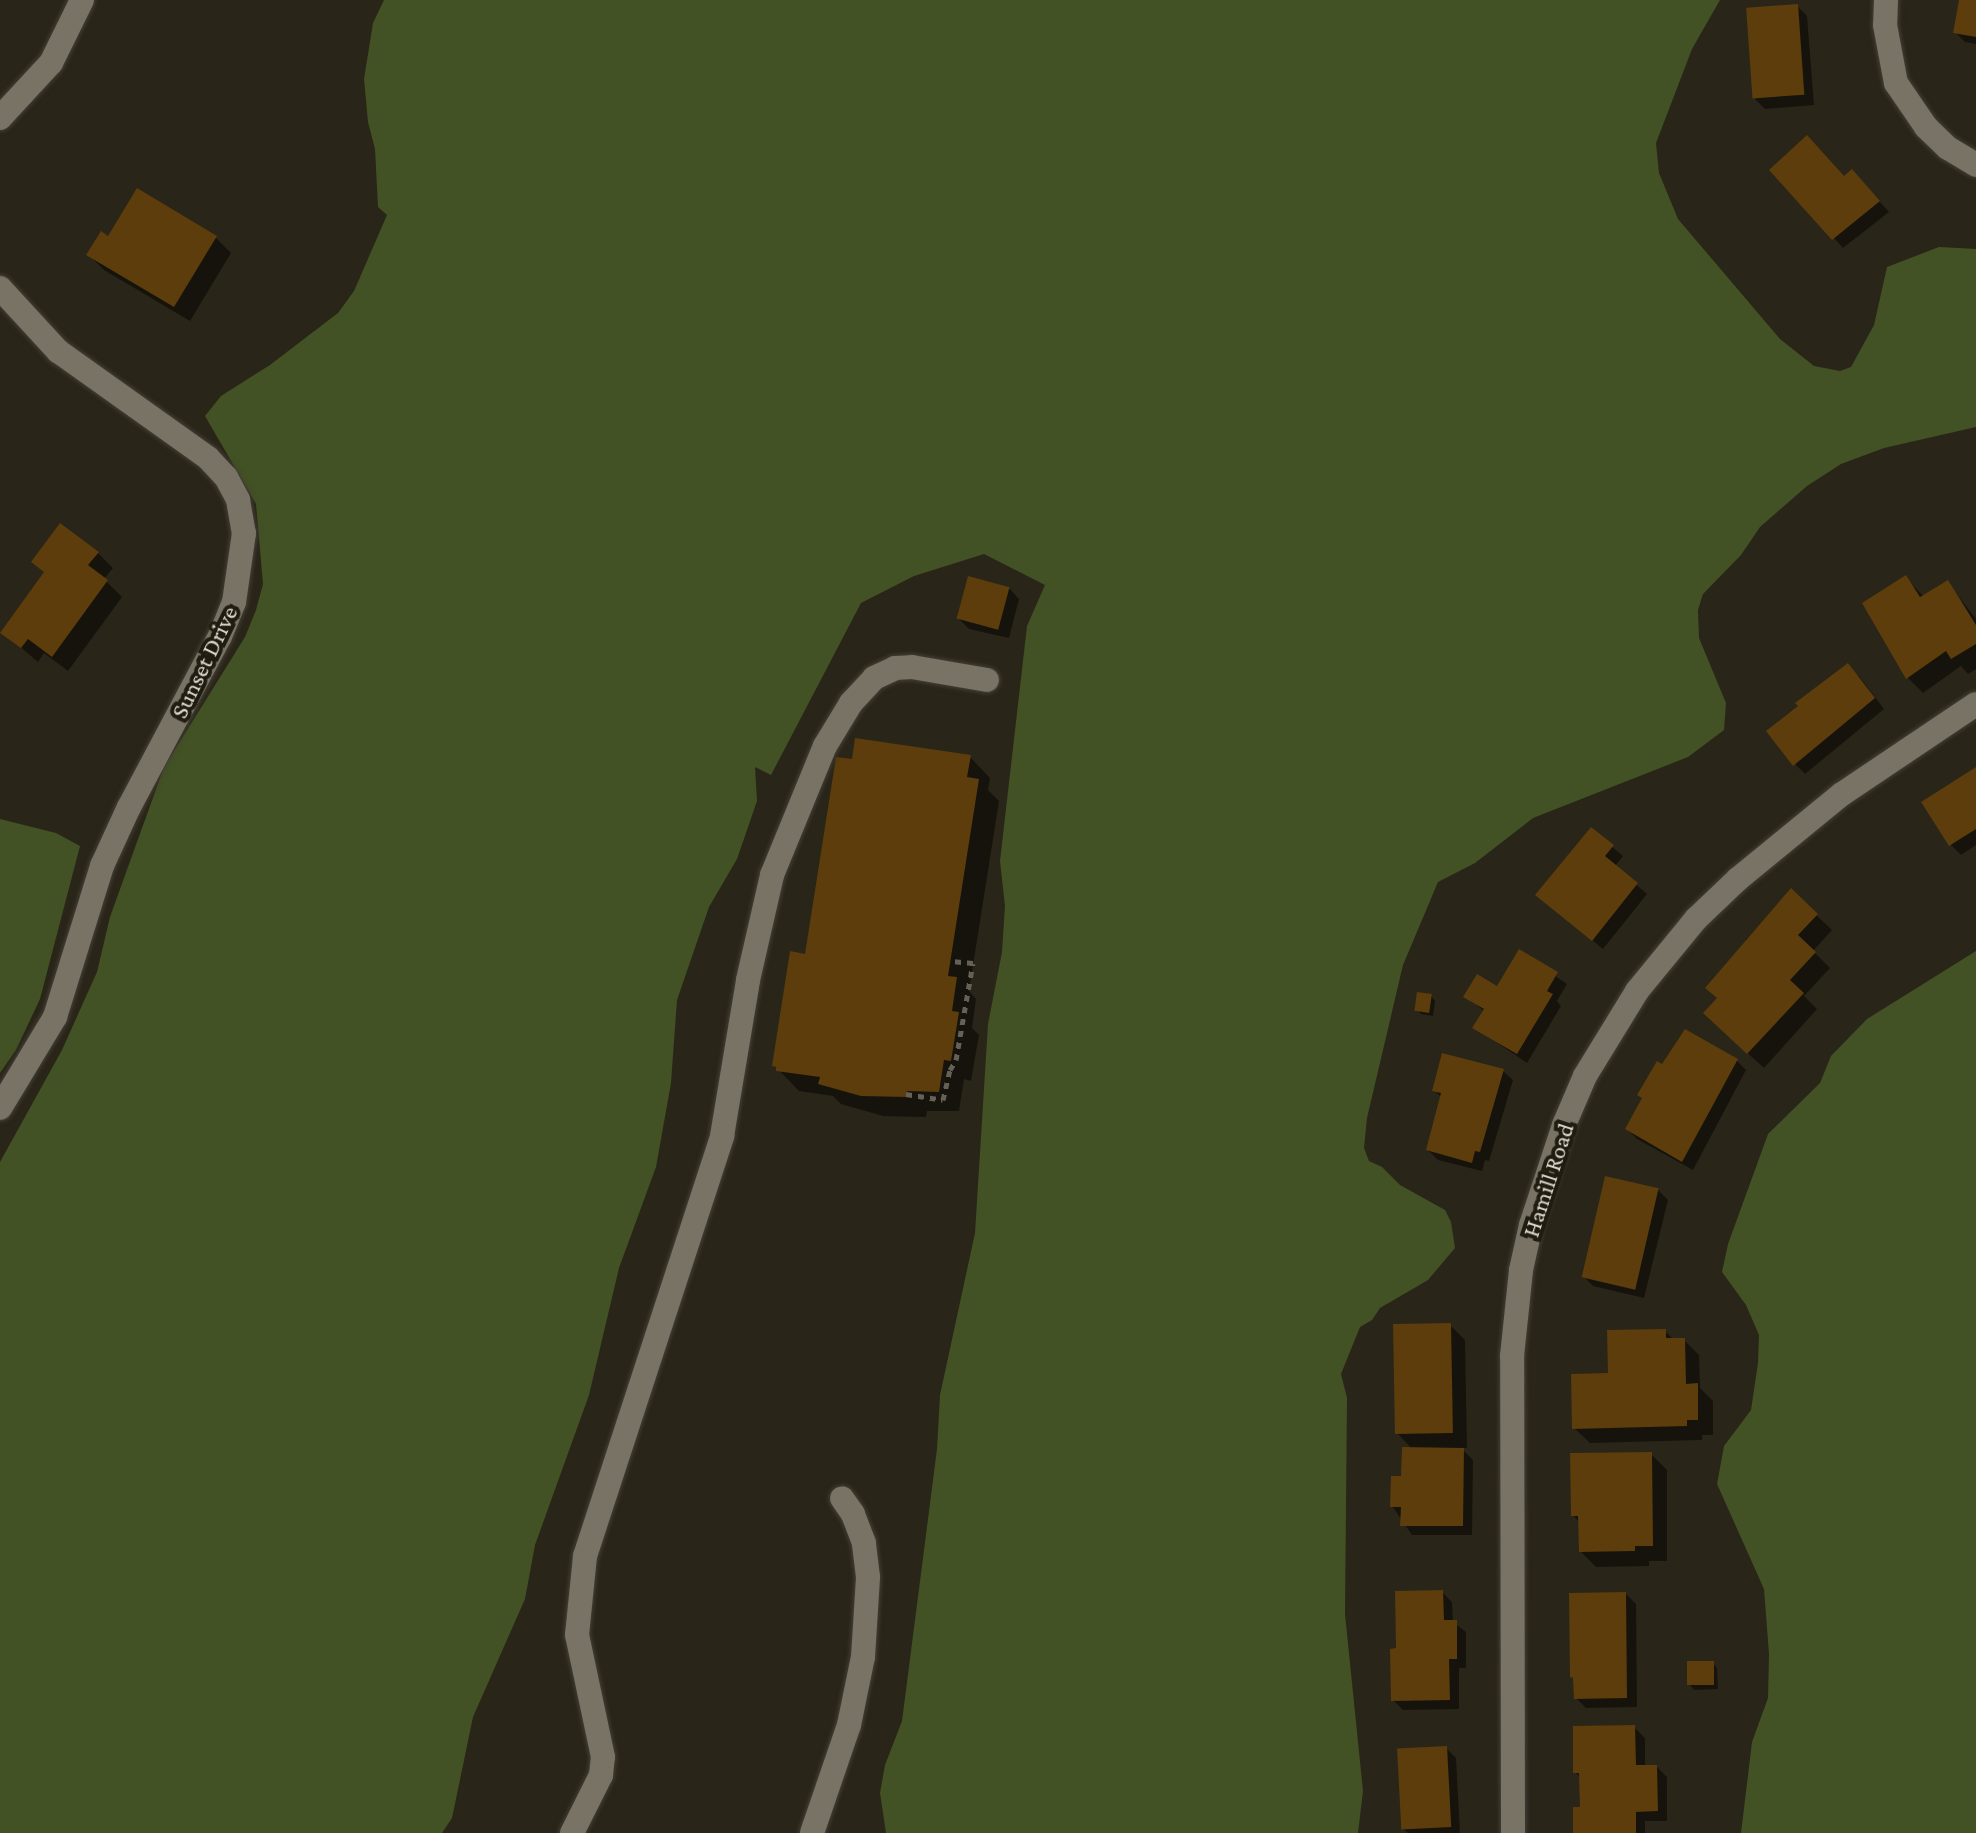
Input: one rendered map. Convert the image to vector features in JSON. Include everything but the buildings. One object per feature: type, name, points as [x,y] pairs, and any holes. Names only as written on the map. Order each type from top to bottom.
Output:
[{"type":"street","points":[[0,118],[51,63],[82,0]]},
{"type":"street","points":[[1886,0],[1889,56],[1902,94],[1926,127],[1948,148],[1976,165]]},
{"type":"street","name":"Sunset Drive","points":[[0,288],[58,351],[208,458],[226,477],[238,500],[244,533],[234,602],[220,636],[129,807],[102,866],[55,1017],[0,1108]]},
{"type":"street","points":[[572,1833],[601,1775],[603,1757],[577,1635],[585,1556],[722,1136],[750,967],[772,875],[825,746],[851,703],[874,678],[895,668],[912,667],[987,680]]},
{"type":"street","name":"Hamill Road","points":[[1513,1833],[1512,1356],[1521,1270],[1531,1225],[1564,1125],[1585,1076],[1633,997],[1696,919],[1738,879],[1842,794],[1976,704]]},
{"type":"street","points":[[812,1833],[849,1725],[863,1657],[868,1577],[864,1543],[853,1514],[842,1498]]},
{"type":"path","points":[[906,1094],[943,1100],[950,1070],[956,1060],[973,963],[951,961]]},
{"type":"green space","points":[[384,0],[1720,0],[1692,49],[1656,143],[1659,173],[1678,219],[1780,339],[1814,366],[1840,371],[1851,367],[1874,325],[1887,267],[1939,247],[1976,249],[1976,427],[1884,448],[1841,464],[1807,486],[1760,527],[1741,555],[1703,594],[1698,610],[1699,638],[1726,703],[1724,730],[1688,757],[1533,818],[1475,863],[1438,882],[1403,965],[1367,1118],[1364,1148],[1369,1161],[1382,1167],[1400,1185],[1445,1210],[1451,1222],[1455,1248],[1428,1280],[1380,1308],[1372,1320],[1360,1327],[1341,1374],[1347,1398],[1345,1614],[1363,1791],[1358,1833],[886,1833],[880,1793],[885,1765],[902,1721],[937,1449],[940,1395],[975,1233],[988,1024],[1002,952],[1005,906],[1000,861],[1027,626],[1045,585],[984,554],[914,576],[861,603],[771,775],[755,767],[757,801],[737,859],[709,907],[677,1000],[671,1083],[656,1167],[619,1268],[589,1395],[535,1545],[525,1599],[473,1717],[452,1818],[442,1833],[0,1833],[0,1162],[62,1050],[97,972],[110,917],[164,767],[245,637],[256,610],[263,584],[256,504],[205,416],[221,396],[270,365],[338,313],[354,291],[387,215],[378,207],[375,149],[368,122],[364,79],[373,23]]},
{"type":"green space","points":[[0,819],[56,833],[80,846],[40,999],[16,1050],[0,1073]]},
{"type":"green space","points":[[1976,951],[1976,1833],[1741,1833],[1752,1742],[1768,1698],[1769,1654],[1764,1589],[1717,1484],[1724,1446],[1751,1410],[1758,1363],[1759,1335],[1746,1305],[1722,1272],[1728,1244],[1768,1134],[1820,1083],[1831,1056],[1867,1019]]}]
